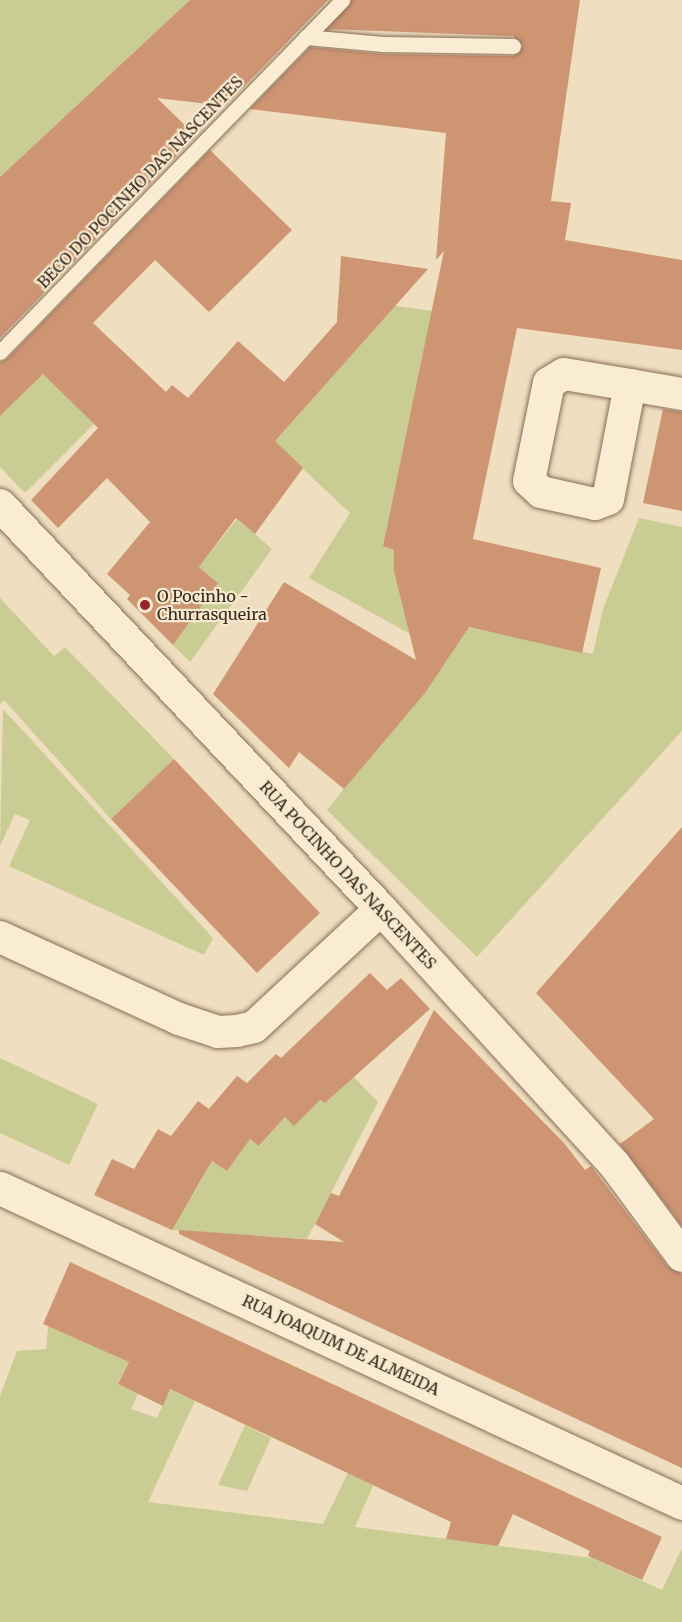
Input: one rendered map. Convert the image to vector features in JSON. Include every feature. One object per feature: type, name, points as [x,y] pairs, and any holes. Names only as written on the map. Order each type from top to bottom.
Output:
[{"type":"main road","name":"RUA JOAQUIM DE ALMEIDA","points":[[0,1188],[682,1503]]},
{"type":"street","points":[[630,385],[682,394]]},
{"type":"street","name":"RUA POCINHO DAS NASCENTES","points":[[0,505],[381,909],[614,1164],[682,1256]]},
{"type":"street","points":[[0,937],[179,1019],[218,1032],[237,1032],[254,1027],[381,909]]},
{"type":"lane","name":"BECO DO POCINHO DAS NASCENTES","points":[[0,352],[342,0]]},
{"type":"lane","points":[[306,37],[383,44],[513,46]]},
{"type":"green space","points":[[0,0],[190,0],[0,177]]},
{"type":"green space","points":[[338,298],[432,311],[383,546],[394,550],[399,591],[435,620],[593,654],[603,609],[639,518],[682,527],[682,731],[477,957],[327,810],[450,656],[309,578],[350,513],[274,442],[362,342],[337,322]]},
{"type":"green space","points":[[43,373],[94,424],[25,493],[0,467],[0,416]]},
{"type":"green space","points":[[237,519],[272,549],[190,662],[173,645],[217,582],[199,567]]},
{"type":"green space","points":[[0,598],[54,656],[65,647],[174,759],[111,819],[4,700],[0,704]]},
{"type":"green space","points":[[3,709],[213,938],[204,955],[9,866],[30,820],[15,814],[0,846]]},
{"type":"green space","points":[[0,1058],[98,1104],[69,1165],[0,1133]]},
{"type":"green space","points":[[354,1077],[378,1102],[307,1239],[170,1230],[187,1194],[192,1197],[212,1161],[228,1170],[248,1138],[260,1146],[285,1117],[294,1125],[320,1100],[325,1103]]},
{"type":"green space","points":[[48,1326],[129,1361],[118,1384],[138,1394],[131,1409],[157,1418],[170,1389],[195,1401],[148,1502],[323,1524],[363,1442],[376,1479],[355,1527],[592,1558],[662,1590],[682,1548],[682,1622],[0,1622],[0,1396],[17,1351],[46,1349]]},
{"type":"green space","points":[[245,1425],[271,1438],[247,1491],[218,1485]]},
{"type":"building","points":[[190,0],[328,0],[225,106],[157,98],[196,136],[0,338],[0,177]]},
{"type":"building","points":[[351,0],[580,0],[551,201],[571,203],[565,240],[682,260],[682,350],[517,328],[473,539],[601,568],[582,653],[469,627],[425,693],[344,789],[299,752],[289,768],[213,694],[284,582],[416,660],[394,571],[394,550],[383,546],[444,251],[436,260],[446,133],[250,109],[310,47],[383,54],[513,56],[523,46],[513,36],[327,29]]},
{"type":"building","points":[[210,150],[292,230],[209,312],[155,260],[93,323],[166,392],[172,385],[188,398],[238,341],[284,382],[337,322],[341,256],[428,269],[275,441],[303,468],[255,534],[236,518],[199,567],[218,583],[173,645],[127,599],[130,595],[107,574],[150,522],[107,478],[58,528],[31,500],[98,428],[43,374],[0,416],[0,362],[7,359]]},
{"type":"building","points":[[663,409],[682,412],[682,511],[643,503]]},
{"type":"building","points":[[174,759],[320,913],[257,973],[111,819]]},
{"type":"building","points":[[682,827],[682,1226],[620,1144],[654,1119],[536,993]]},
{"type":"building","points":[[370,973],[387,990],[401,978],[430,1009],[325,1103],[320,1100],[294,1126],[285,1117],[259,1146],[250,1139],[227,1171],[212,1161],[172,1230],[94,1195],[112,1159],[134,1169],[158,1129],[171,1136],[198,1101],[209,1109],[237,1076],[247,1083],[276,1054],[281,1058]]},
{"type":"building","points":[[434,1010],[564,1143],[585,1170],[591,1166],[668,1267],[682,1274],[682,1468],[179,1234],[179,1230],[344,1242],[315,1224],[331,1193],[339,1196]]},
{"type":"building","points":[[70,1262],[662,1537],[642,1580],[588,1556],[590,1551],[513,1514],[498,1546],[446,1539],[451,1522],[170,1389],[163,1406],[118,1384],[129,1362],[43,1324]]},
{"type":"place","name":"O Pocinho - Churrasqueira","points":[[145,605]]}]
